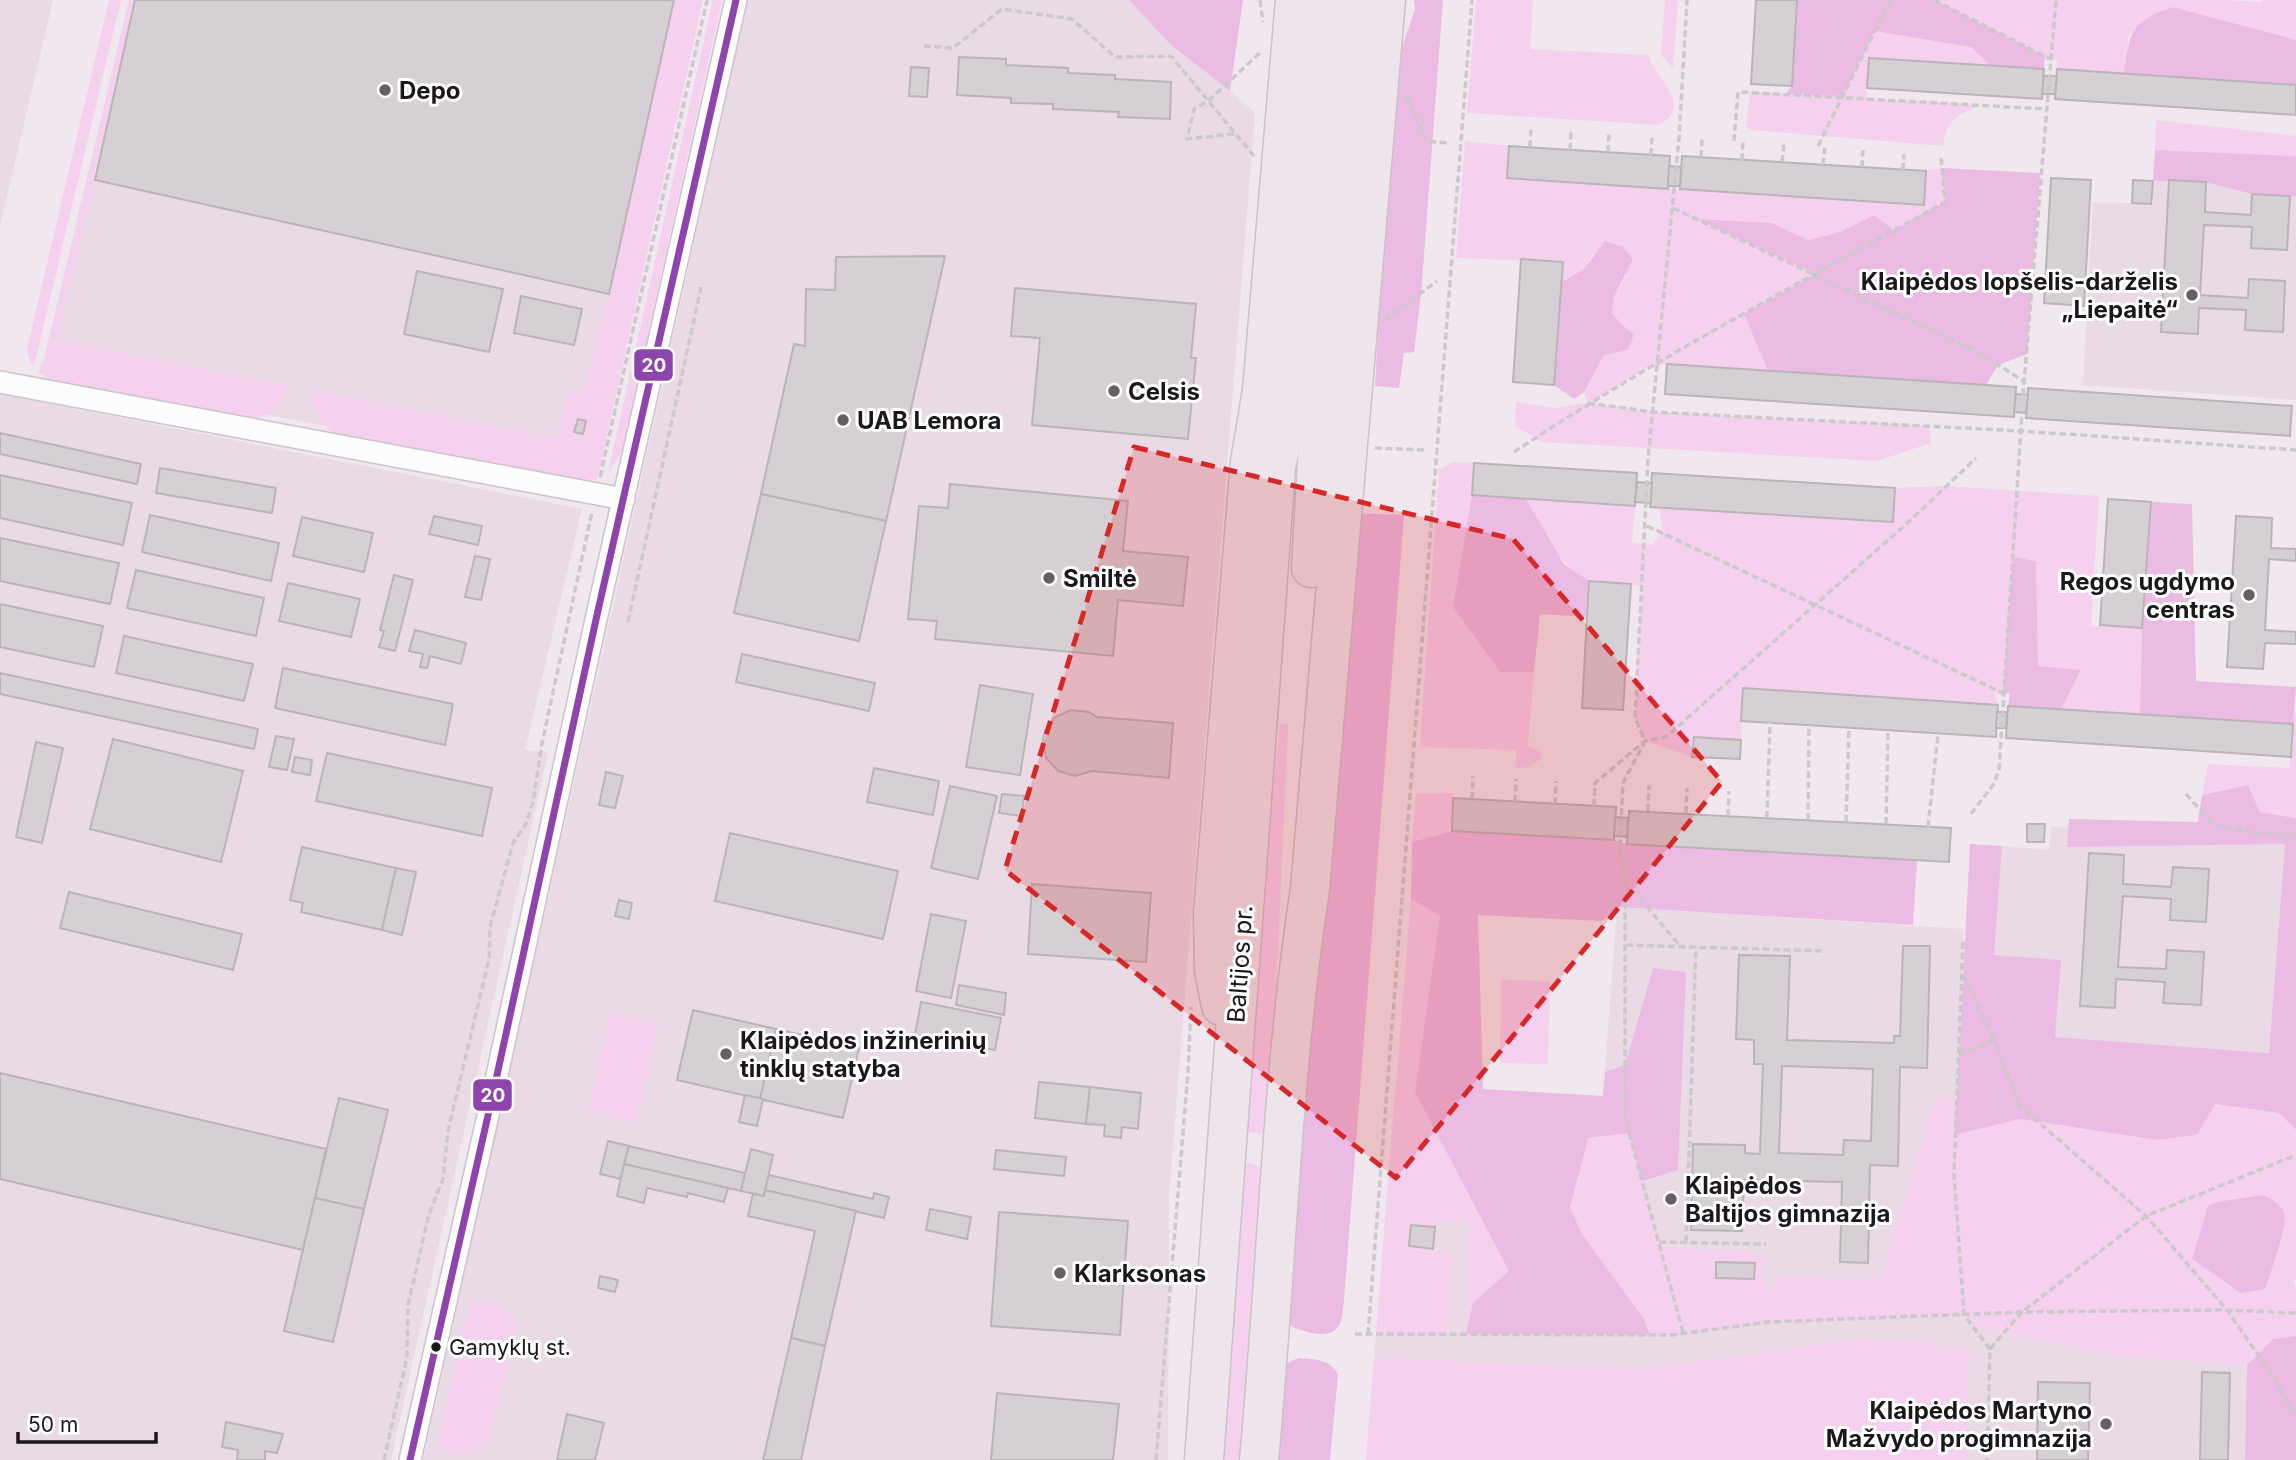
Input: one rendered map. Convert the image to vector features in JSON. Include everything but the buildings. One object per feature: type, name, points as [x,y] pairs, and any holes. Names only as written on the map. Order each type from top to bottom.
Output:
[{"type":"highway","points":[[1233,1060],[1214,970],[1213,912],[1250,462],[1262,391],[1295,0]]},
{"type":"highway","points":[[1276,467],[1293,389],[1322,0]]},
{"type":"highway","points":[[1298,968],[1294,882],[1320,406],[1354,0]]},
{"type":"highway","points":[[1259,1460],[1270,1345],[1279,1175],[1298,968],[1310,889],[1386,0]]},
{"type":"highway","points":[[1262,391],[1276,467]]},
{"type":"highway","name":"Baltijos pr.","points":[[1204,1460],[1276,467]]},
{"type":"highway","points":[[1225,1159],[1252,1149],[1266,1155],[1279,1175]]},
{"type":"street","points":[[410,1460],[736,0]]},
{"type":"street","points":[[0,382],[624,499]]},
{"type":"path","points":[[384,1460],[407,1357],[408,1306],[429,1214],[443,1180],[448,1131],[489,960],[491,927],[513,843],[526,824],[533,802],[542,743],[596,493],[707,0]]},
{"type":"path","points":[[1368,1334],[1472,0]]},
{"type":"path","points":[[1645,741],[1634,718],[1648,459],[1672,208],[1687,0]]},
{"type":"path","points":[[1818,146],[1890,0]]},
{"type":"path","points":[[1934,0],[2050,59]]},
{"type":"path","points":[[2023,395],[2056,0]]},
{"type":"path","points":[[924,46],[953,48],[1002,9],[1072,19],[1115,57],[1171,56],[1255,158]]},
{"type":"path","points":[[1235,134],[1187,139],[1194,109],[1208,101],[1266,47]]},
{"type":"path","points":[[1734,141],[1738,92],[2046,109]]},
{"type":"path","points":[[1530,147],[1531,128]]},
{"type":"path","points":[[1570,150],[1571,131]]},
{"type":"path","points":[[1608,152],[1609,133]]},
{"type":"path","points":[[1651,155],[1652,136]]},
{"type":"path","points":[[1701,157],[1702,139]]},
{"type":"path","points":[[1742,160],[1743,142]]},
{"type":"path","points":[[1783,162],[1784,144]]},
{"type":"path","points":[[1824,165],[1825,147]]},
{"type":"path","points":[[1862,167],[1863,150]]},
{"type":"path","points":[[1903,170],[1904,154]]},
{"type":"path","points":[[1514,452],[1657,362],[1945,202],[1941,158]]},
{"type":"path","points":[[1672,208],[1976,351],[2025,382]]},
{"type":"path","points":[[628,622],[702,283]]},
{"type":"path","points":[[1588,403],[1653,412],[2021,430],[2296,450]]},
{"type":"path","points":[[1971,814],[1993,785],[1999,771],[2022,413]]},
{"type":"path","points":[[1366,448],[1426,450]]},
{"type":"path","points":[[1594,806],[1595,783],[1645,741],[1666,737],[1913,518],[1976,458]]},
{"type":"path","points":[[1646,525],[2003,693]]},
{"type":"path","points":[[1767,818],[1770,722]]},
{"type":"path","points":[[1808,820],[1810,725]]},
{"type":"path","points":[[1846,822],[1849,728]]},
{"type":"path","points":[[1886,824],[1888,730]]},
{"type":"path","points":[[1928,827],[1938,733]]},
{"type":"path","points":[[1645,741],[1623,783],[1620,850],[1625,881],[1625,1118],[1683,1332]]},
{"type":"path","points":[[1472,799],[1473,776]]},
{"type":"path","points":[[1515,802],[1516,779]]},
{"type":"path","points":[[1555,804],[1556,781]]},
{"type":"path","points":[[1648,811],[1649,785]]},
{"type":"path","points":[[1686,813],[1687,788]]},
{"type":"path","points":[[1728,816],[1729,791]]},
{"type":"path","points":[[2186,794],[2213,824],[2259,834],[2296,835]]},
{"type":"path","points":[[1625,881],[1681,946]]},
{"type":"path","points":[[1962,942],[1954,1173],[1964,1315],[1990,1349],[1987,1460]]},
{"type":"path","points":[[1626,945],[1826,951]]},
{"type":"path","points":[[1686,1242],[1696,947]]},
{"type":"path","points":[[1962,974],[1994,1040],[2020,1106],[2146,1216],[2227,1310],[2270,1372],[2296,1417]]},
{"type":"path","points":[[1959,1055],[1994,1040]]},
{"type":"path","points":[[1156,1460],[1181,1155]]},
{"type":"path","points":[[1990,1349],[2022,1312],[2146,1216],[2296,1155]]},
{"type":"path","points":[[1659,1242],[1766,1244]]},
{"type":"path","points":[[1355,1334],[1672,1335],[1768,1322],[2022,1312],[2227,1310],[2296,1314]]},
{"type":"highlighted area","points":[[1134,447],[1513,539],[1722,782],[1396,1178],[1005,870]]},
{"type":"shaded area","points":[[0,0],[53,0],[0,226]]},
{"type":"shaded area","points":[[109,0],[121,0],[34,366],[30,362],[27,349]]},
{"type":"shaded area","points":[[129,0],[689,0],[583,476],[63,375],[44,360]]},
{"type":"shaded area","points":[[129,0],[135,0],[57,340],[290,386],[278,405],[263,417],[247,420],[57,384],[38,372],[44,360]]},
{"type":"shaded area","points":[[674,0],[703,0],[597,480],[583,480],[336,436],[318,416],[311,390],[556,438],[568,392],[584,395]]},
{"type":"shaded area","points":[[713,0],[722,0],[622,451],[608,473]]},
{"type":"shaded area","points":[[748,0],[1129,0],[1170,44],[1255,113],[1169,1196],[1168,1460],[423,1460]]},
{"type":"shaded area","points":[[1129,0],[1243,0],[1230,91],[1170,44]]},
{"type":"shaded area","points":[[1414,0],[1443,0],[1421,295],[1414,352],[1404,353],[1399,388],[1375,386],[1378,333],[1372,329],[1386,93],[1415,10]]},
{"type":"shaded area","points":[[1476,0],[1533,0],[1530,49],[1649,55],[1673,100],[1674,108],[1669,117],[1659,125],[1467,113]]},
{"type":"shaded area","points":[[1665,0],[1678,0],[1673,68],[1661,55]]},
{"type":"shaded area","points":[[1797,0],[1934,0],[2045,56],[2044,69],[1991,66],[1971,47],[1875,31],[1843,96],[1785,94],[1792,86]]},
{"type":"shaded area","points":[[1934,0],[2296,0],[2296,40],[2173,7],[2129,35],[2124,74],[2057,69],[2057,60],[2050,59]]},
{"type":"shaded area","points":[[2173,7],[2296,40],[2296,85],[2124,74],[2131,38],[2140,23]]},
{"type":"shaded area","points":[[1875,31],[1971,47],[1991,66],[1867,88],[1866,98],[1981,105],[1955,119],[1947,130],[1943,146],[1751,130],[1746,126],[1750,92],[1843,96]]},
{"type":"shaded area","points":[[2156,120],[2296,136],[2296,156],[2155,150]]},
{"type":"shaded area","points":[[1465,141],[1509,146],[1507,178],[1923,205],[1926,171],[1942,168],[1945,202],[1894,230],[1874,215],[1840,232],[1808,240],[1772,223],[1699,219],[1816,274],[1744,314],[1768,371],[1667,364],[1651,366],[1589,403],[1653,412],[1929,426],[1931,443],[1877,461],[1542,442],[1515,426],[1516,402],[1555,408],[1587,403],[1584,392],[1604,355],[1628,350],[1622,325],[1612,313],[1614,297],[1626,276],[1593,254],[1584,269],[1562,282],[1563,262],[1456,258]]},
{"type":"shaded area","points":[[2155,150],[2296,156],[2296,196],[2252,194],[2206,182],[2153,181]]},
{"type":"shaded area","name":"Klaipėdos lopšelis-darželis „Liepaitė“","points":[[2154,158],[2296,165],[2296,400],[2083,385],[2093,202],[2151,204]]},
{"type":"shaded area","points":[[1942,168],[2040,173],[2027,354],[1998,365],[1986,385],[1768,371],[1744,314],[1816,274],[1697,219],[1772,223],[1808,240],[1840,232],[1874,215],[1894,230],[1945,202]]},
{"type":"shaded area","points":[[1605,241],[1623,247],[1633,259],[1614,297],[1612,313],[1634,334],[1628,350],[1604,355],[1584,392],[1574,399],[1554,385],[1562,282],[1584,269]]},
{"type":"shaded area","points":[[0,394],[582,509],[525,750],[548,753],[391,1460],[0,1460]]},
{"type":"shaded area","points":[[1452,462],[1474,463],[1472,495],[1453,607],[1500,672],[1534,672],[1528,745],[1542,753],[1542,758],[1529,767],[1515,766],[1517,750],[1420,747],[1439,470]]},
{"type":"shaded area","points":[[1946,486],[2099,496],[2091,626],[2142,628],[2140,714],[2061,709],[2081,670],[2038,666],[2036,561],[2013,558],[2003,693],[1995,694],[1998,705],[1743,689],[1741,740],[1694,737],[1692,757],[1645,741],[1635,718],[1642,587],[1593,582],[1577,574],[1551,544],[1526,499],[1635,506],[1632,543],[1652,545],[1663,533],[1659,507],[1892,522],[1895,488]]},
{"type":"shaded area","points":[[1472,495],[1526,499],[1564,564],[1589,581],[1587,617],[1540,614],[1534,672],[1500,672],[1453,607]]},
{"type":"shaded area","points":[[2151,502],[2192,504],[2196,681],[2296,687],[2293,724],[2140,714],[2142,628]]},
{"type":"shaded area","points":[[1354,513],[1404,515],[1342,1317],[1334,1331],[1322,1334],[1291,1326],[1287,1316]]},
{"type":"shaded area","points":[[2013,557],[2036,561],[2038,666],[2081,670],[2061,709],[2008,706],[2010,693],[2003,693]]},
{"type":"shaded area","points":[[2294,713],[2296,818],[2260,812],[2248,785],[2202,795],[2208,764],[2289,768]]},
{"type":"shaded area","points":[[1280,724],[1288,724],[1270,1137],[1244,1132],[1251,985]]},
{"type":"shaded area","points":[[2248,785],[2260,812],[2296,818],[2296,1130],[2279,1113],[2215,1104],[2197,1135],[2157,1140],[2020,1119],[1955,1135],[1970,844],[2002,846],[1994,955],[2061,960],[2055,1037],[2269,1053],[2285,844],[2067,847],[2069,819],[2198,822],[2202,795]]},
{"type":"shaded area","points":[[1454,793],[1452,831],[1412,842],[1416,794]]},
{"type":"shaded area","points":[[2051,826],[2285,844],[2269,1053],[2055,1037],[1993,955],[2002,846],[2049,850]]},
{"type":"shaded area","points":[[1452,831],[1917,860],[1913,925],[1617,907],[1602,921],[1478,915],[1483,1089],[1603,1096],[1605,1072],[1625,1065],[1653,968],[1686,972],[1678,1170],[1642,1181],[1629,1133],[1588,1138],[1570,1208],[1582,1234],[1643,1318],[1650,1335],[1466,1334],[1473,1303],[1509,1271],[1415,1092],[1440,916],[1411,899],[1412,842]]},
{"type":"shaded area","points":[[1411,899],[1440,916],[1415,1092],[1509,1271],[1473,1303],[1466,1334],[1469,1222],[1437,1219],[1435,1227],[1411,1225],[1409,1246],[1452,1255],[1446,1334],[1376,1334]]},
{"type":"shaded area","name":"Klaipėdos Baltijos gimnazija","points":[[1617,907],[1964,929],[1954,1173],[1964,1315],[1971,1326],[2122,1356],[2247,1365],[2245,1460],[1366,1460],[1395,1092],[1483,1089],[1603,1096]],"holes":[[[1411,1225],[1435,1227],[1433,1249],[1409,1247]]]},
{"type":"shaded area","points":[[1501,980],[1550,981],[1548,1064],[1500,1063]]},
{"type":"shaded area","points":[[611,1014],[658,1024],[636,1122],[589,1111]]},
{"type":"shaded area","points":[[1957,1097],[1956,1135],[2020,1119],[2157,1140],[2197,1135],[2214,1104],[2279,1113],[2296,1130],[2296,1336],[2273,1339],[2247,1365],[2122,1356],[1972,1326],[1964,1315],[1768,1322],[1672,1335],[1650,1335],[1643,1318],[1582,1234],[1570,1208],[1587,1138],[1629,1133],[1660,1247],[1752,1252],[1765,1261],[1764,1287],[1776,1287],[1775,1281],[1780,1276],[1881,1279],[1933,1106],[1938,1099]]},
{"type":"shaded area","points":[[1252,1163],[1264,1170],[1246,1460],[1215,1460],[1244,1164]]},
{"type":"shaded area","points":[[2263,1195],[2283,1210],[2285,1219],[2281,1239],[2265,1289],[2241,1293],[2192,1259],[2208,1206],[2217,1202]]},
{"type":"shaded area","points":[[470,1301],[497,1306],[509,1314],[517,1326],[488,1442],[476,1450],[457,1454],[438,1445]]},
{"type":"shaded area","points":[[2296,1336],[2296,1460],[2245,1460],[2247,1365],[2273,1339]]},
{"type":"shaded area","points":[[1858,1339],[1918,1341],[1970,1351],[1966,1460],[1366,1460],[1374,1358],[1645,1369]]},
{"type":"shaded area","points":[[1299,1358],[1327,1363],[1338,1375],[1330,1460],[1277,1460],[1284,1368],[1289,1362]]},
{"type":"transit line","name":"20","points":[[410,1460],[736,0]]},
{"type":"place","name":"Depo","points":[[385,90]]},
{"type":"place","name":"Klaipėdos lopšelis-darželis „Liepaitė“","points":[[2192,295]]},
{"type":"place","name":"Celsis","points":[[1114,391]]},
{"type":"place","name":"UAB Lemora","points":[[843,420]]},
{"type":"place","name":"Smiltė","points":[[1049,578]]},
{"type":"place","name":"Regos ugdymo centras","points":[[2249,595]]},
{"type":"place","name":"Klaipėdos inžinerinių tinklų statyba","points":[[726,1054]]},
{"type":"place","name":"Klaipėdos Baltijos gimnazija","points":[[1671,1199]]},
{"type":"place","name":"Klarksonas","points":[[1060,1273]]},
{"type":"place","name":"Gamyklų st.","points":[[436,1347]]},
{"type":"place","name":"Klaipėdos Martyno Mažvydo progimnazija","points":[[2106,1424]]}]
